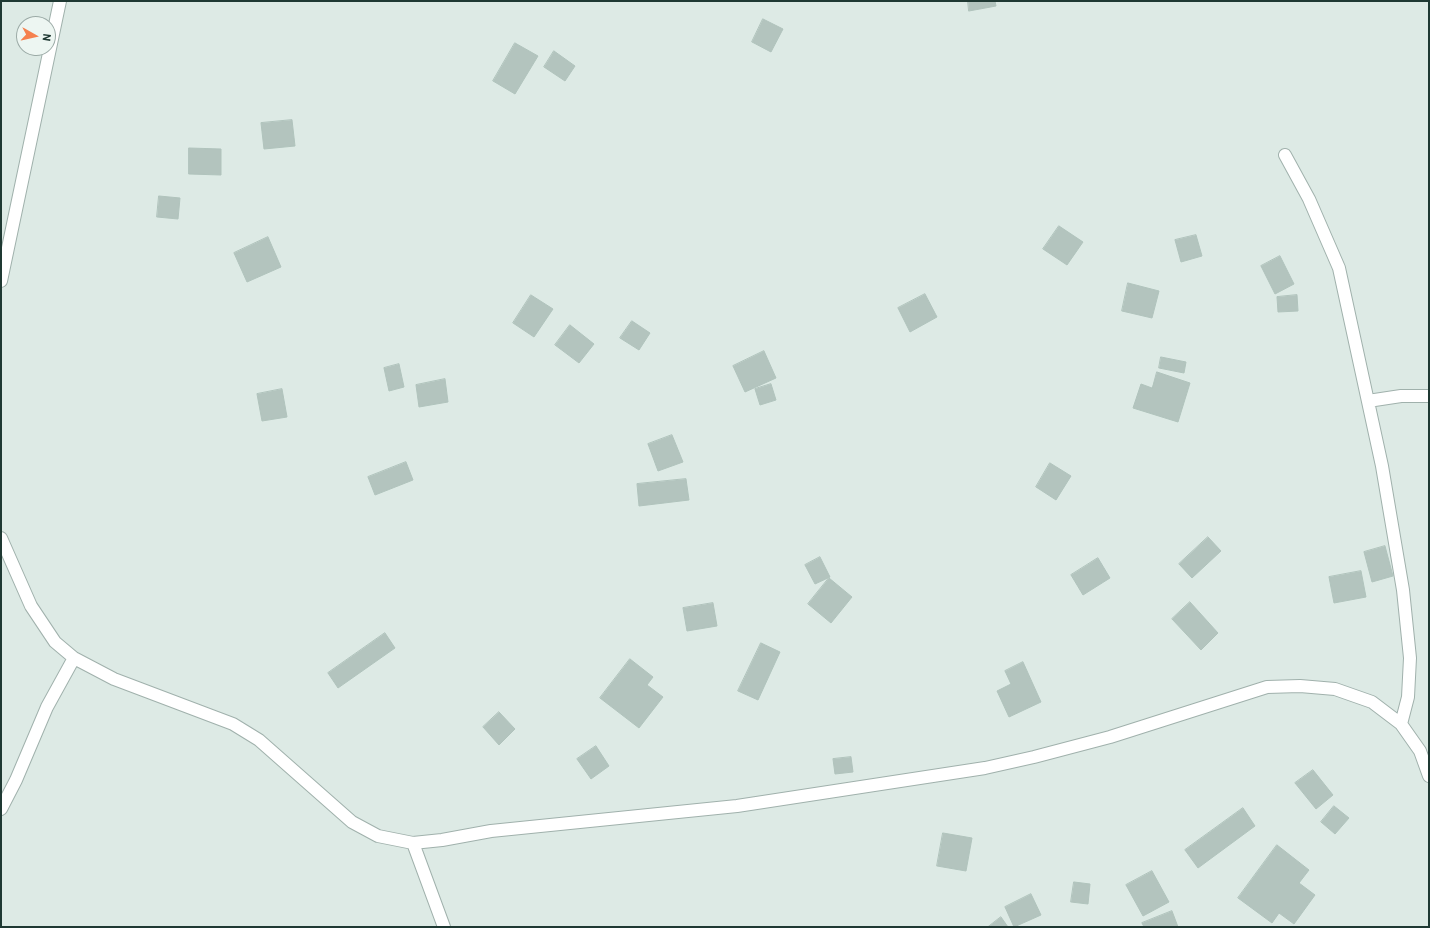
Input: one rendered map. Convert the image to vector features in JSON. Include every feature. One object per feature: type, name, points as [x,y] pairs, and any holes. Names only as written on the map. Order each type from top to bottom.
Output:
[{"type":"street","points":[[1,281],[60,1]]},
{"type":"street","points":[[1285,155],[1309,199],[1339,268],[1384,474],[1403,590],[1410,658],[1408,696],[1401,724]]},
{"type":"street","points":[[1368,400],[1401,396],[1429,396]]},
{"type":"street","points":[[1,538],[31,606],[55,642],[74,658],[114,679],[233,724],[259,740],[352,822],[378,836],[413,843],[442,840],[491,831],[737,806],[985,768],[1110,737],[1267,687],[1300,686],[1335,689],[1372,702],[1401,724],[1420,751],[1429,774]]},
{"type":"street","points":[[1,809],[16,780],[47,708],[74,658]]},
{"type":"street","points":[[413,843],[444,927]]},
{"type":"building","points":[[968,1],[995,1],[996,6],[969,11]]},
{"type":"building","points":[[763,19],[783,29],[771,52],[752,42]]},
{"type":"building","points":[[515,43],[538,56],[515,94],[493,81]]},
{"type":"building","points":[[554,51],[575,66],[565,81],[544,67]]},
{"type":"building","points":[[292,120],[295,146],[264,149],[261,123]]},
{"type":"building","points":[[189,148],[221,149],[221,175],[189,174]]},
{"type":"building","points":[[159,196],[180,198],[178,219],[157,217]]},
{"type":"building","points":[[1059,226],[1083,242],[1067,265],[1043,249]]},
{"type":"building","points":[[1196,235],[1202,256],[1181,262],[1175,240]]},
{"type":"building","points":[[268,237],[281,267],[247,282],[234,253]]},
{"type":"building","points":[[1280,256],[1294,284],[1275,294],[1261,266]]},
{"type":"building","points":[[1128,283],[1159,291],[1152,318],[1122,311]]},
{"type":"building","points":[[925,294],[937,317],[910,332],[898,308]]},
{"type":"building","points":[[531,295],[553,309],[534,337],[513,323]]},
{"type":"building","points":[[1297,295],[1298,311],[1278,312],[1277,297]]},
{"type":"building","points":[[632,321],[650,333],[639,350],[620,338]]},
{"type":"building","points":[[570,325],[594,344],[579,363],[555,345]]},
{"type":"building","points":[[764,351],[776,378],[745,392],[733,366]]},
{"type":"building","points":[[1161,357],[1186,362],[1184,373],[1159,368]]},
{"type":"building","points":[[399,364],[404,387],[389,391],[384,368]]},
{"type":"building","points":[[1157,372],[1190,383],[1178,422],[1133,408],[1141,384],[1152,388]]},
{"type":"building","points":[[445,379],[448,402],[419,407],[416,385]]},
{"type":"building","points":[[771,384],[776,400],[760,405],[755,389]]},
{"type":"building","points":[[282,389],[287,417],[262,421],[257,394]]},
{"type":"building","points":[[672,435],[683,462],[658,471],[648,444]]},
{"type":"building","points":[[406,462],[413,480],[375,495],[368,477]]},
{"type":"building","points":[[1050,463],[1071,476],[1056,500],[1036,487]]},
{"type":"building","points":[[686,479],[689,500],[639,506],[637,484]]},
{"type":"building","points":[[1208,537],[1221,551],[1192,578],[1179,564]]},
{"type":"building","points":[[1385,546],[1393,576],[1372,582],[1364,552]]},
{"type":"building","points":[[820,557],[830,577],[815,584],[805,565]]},
{"type":"building","points":[[1098,558],[1110,578],[1083,595],[1071,575]]},
{"type":"building","points":[[1361,571],[1366,597],[1334,603],[1329,577]]},
{"type":"building","points":[[829,578],[852,597],[831,623],[808,604]]},
{"type":"building","points":[[1190,602],[1218,633],[1201,650],[1172,619]]},
{"type":"building","points":[[713,603],[717,626],[687,631],[683,608]]},
{"type":"building","points":[[385,633],[395,648],[338,688],[328,673]]},
{"type":"building","points":[[761,643],[780,652],[758,700],[738,691]]},
{"type":"building","points":[[630,659],[653,677],[647,685],[663,697],[639,728],[600,698]]},
{"type":"building","points":[[1023,662],[1041,702],[1009,717],[997,691],[1011,684],[1005,671]]},
{"type":"building","points":[[499,712],[515,729],[499,745],[483,727]]},
{"type":"building","points":[[596,746],[609,766],[591,779],[577,759]]},
{"type":"building","points":[[851,757],[853,772],[835,774],[833,759]]},
{"type":"building","points":[[1313,770],[1333,795],[1316,809],[1295,783]]},
{"type":"building","points":[[1334,806],[1349,818],[1335,834],[1321,822]]},
{"type":"building","points":[[1243,808],[1255,826],[1198,868],[1185,850]]},
{"type":"building","points":[[943,833],[972,838],[966,871],[937,866]]},
{"type":"building","points":[[1277,845],[1309,870],[1299,883],[1315,895],[1294,924],[1279,913],[1272,923],[1238,898]]},
{"type":"building","points":[[1152,871],[1169,902],[1143,916],[1126,885]]},
{"type":"building","points":[[1074,882],[1090,884],[1088,904],[1071,902]]},
{"type":"building","points":[[1031,894],[1041,915],[1014,927],[1005,907]]},
{"type":"building","points":[[1172,911],[1178,927],[1144,927],[1142,923]]},
{"type":"building","points":[[1001,917],[1008,927],[988,927]]}]
